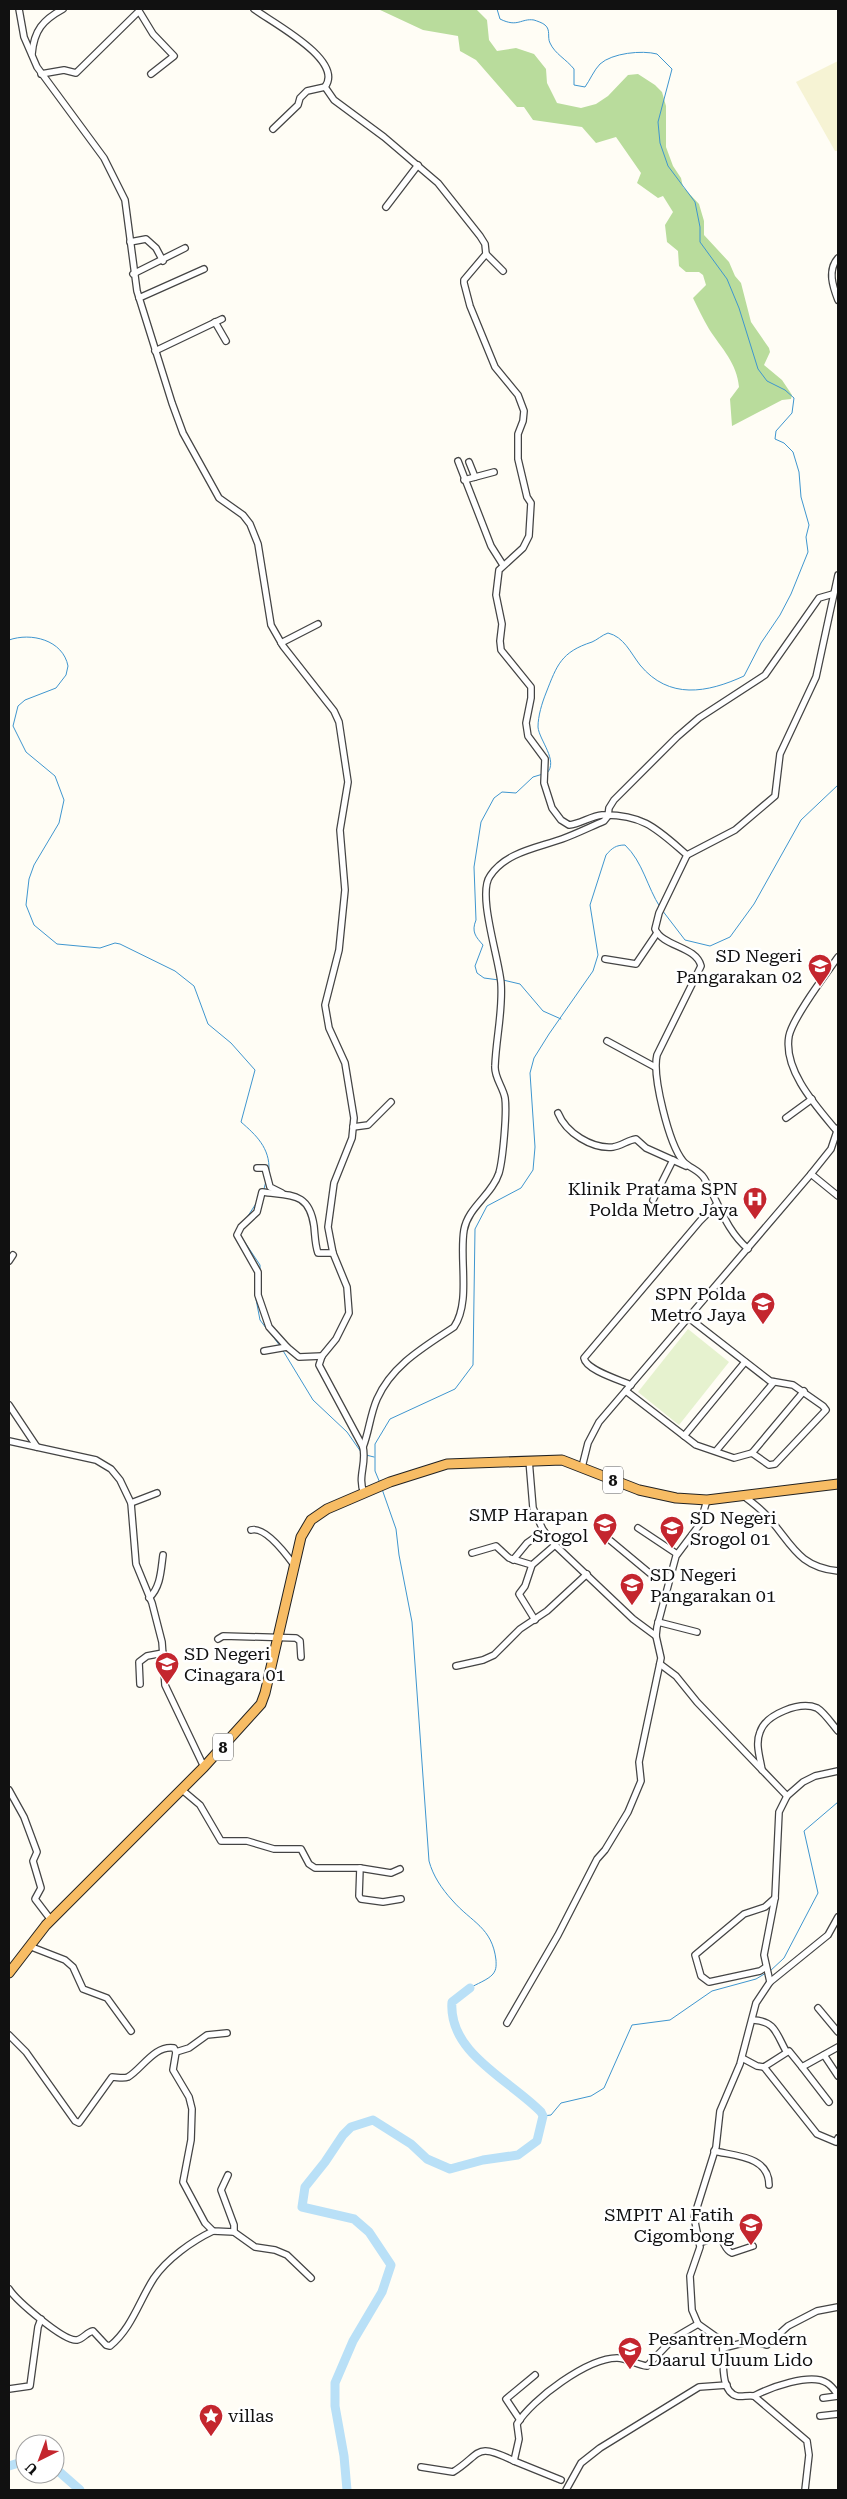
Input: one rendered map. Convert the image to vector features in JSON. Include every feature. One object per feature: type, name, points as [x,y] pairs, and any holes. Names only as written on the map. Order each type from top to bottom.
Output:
[{"type":"highway","name":"8","points":[[9,1973],[51,1920],[204,1767],[260,1704],[301,1537],[311,1520],[327,1510],[390,1482],[442,1465],[529,1460],[562,1460],[639,1490],[676,1498],[707,1500],[745,1497],[838,1484]]},
{"type":"street","points":[[19,9],[22,30],[31,56],[41,74],[110,168],[126,200],[133,274],[155,351],[183,433],[224,504],[245,517],[253,529],[260,551],[267,611],[271,625],[281,643],[336,716],[347,773],[348,790],[340,830],[345,879],[338,950],[325,1005],[329,1028],[345,1063],[354,1108],[354,1127],[330,1199],[328,1227],[333,1253],[347,1286],[350,1304],[344,1326],[322,1356],[319,1365],[320,1371],[363,1448]]},
{"type":"street","points":[[31,56],[35,36],[40,26],[63,9]]},
{"type":"street","points":[[254,9],[297,38],[322,61],[329,72],[328,83],[325,88]]},
{"type":"street","points":[[41,74],[64,70],[76,73],[139,11],[153,34],[174,56],[151,74]]},
{"type":"street","points":[[273,129],[298,105],[300,98],[307,91],[325,88]]},
{"type":"street","points":[[325,88],[334,100],[418,165],[452,198],[467,222],[485,244],[486,254],[503,271]]},
{"type":"street","points":[[386,207],[418,165]]},
{"type":"street","points":[[130,242],[146,239],[156,248],[163,261]]},
{"type":"street","points":[[133,274],[163,261],[185,248]]},
{"type":"street","points":[[486,254],[464,280],[464,283],[470,306],[495,367],[516,392],[523,405],[524,418],[518,434],[518,459],[531,510],[527,542],[503,565],[498,575],[496,589],[502,629],[500,646],[506,658],[531,687],[532,698],[527,717],[527,732],[530,740],[545,759],[544,783],[552,808],[561,820],[569,825],[602,815],[622,816],[646,822],[687,856]]},
{"type":"street","points":[[838,258],[833,266],[832,279],[838,300]]},
{"type":"street","points":[[139,298],[204,269]]},
{"type":"street","points":[[155,351],[219,320],[226,341]]},
{"type":"street","points":[[458,461],[491,546],[503,565]]},
{"type":"street","points":[[469,462],[475,477]]},
{"type":"street","points":[[464,480],[494,472]]},
{"type":"street","points":[[690,1168],[679,1155],[669,1131],[655,1067],[657,1055],[701,966],[694,955],[657,933],[655,925],[687,856],[735,830],[775,796],[780,754],[816,677],[838,575]]},
{"type":"street","points":[[365,1492],[360,1480],[364,1462],[363,1448],[376,1401],[389,1378],[404,1362],[454,1327],[458,1321],[463,1282],[464,1231],[469,1214],[490,1188],[499,1172],[505,1107],[503,1092],[494,1068],[501,1018],[501,986],[498,958],[485,904],[487,881],[504,861],[514,855],[565,838],[604,821],[614,800],[677,736],[699,718],[765,675],[819,598],[834,594]]},
{"type":"street","points":[[281,643],[318,624]]},
{"type":"street","points":[[605,959],[636,964],[657,933]]},
{"type":"street","points":[[582,1467],[588,1443],[594,1429],[831,1149],[837,1129],[812,1099],[794,1069],[789,1049],[790,1033],[797,1018],[838,957]]},
{"type":"street","points":[[607,1041],[655,1067]]},
{"type":"street","points":[[786,1118],[812,1099]]},
{"type":"street","points":[[354,1127],[368,1126],[391,1102]]},
{"type":"street","points":[[558,1113],[568,1128],[581,1139],[607,1147],[616,1147],[636,1139],[646,1148],[703,1176],[729,1228],[748,1249]]},
{"type":"street","points":[[653,1200],[673,1160]]},
{"type":"street","points":[[257,1168],[265,1168],[270,1187],[284,1194],[304,1200],[310,1210],[317,1252],[321,1254],[333,1253]]},
{"type":"street","points":[[811,1174],[838,1196]]},
{"type":"street","points":[[284,1194],[262,1192],[257,1212],[241,1228],[237,1235],[258,1272],[258,1295],[269,1327],[284,1348],[299,1357],[322,1356]]},
{"type":"street","points":[[631,1385],[592,1368],[585,1363],[584,1358],[700,1221],[716,1205]]},
{"type":"street","points":[[689,1318],[774,1382],[785,1382],[804,1391],[826,1410],[775,1464],[768,1465],[752,1452]]},
{"type":"street","points":[[264,1350],[284,1348]]},
{"type":"street","points":[[684,1436],[745,1362]]},
{"type":"street","points":[[716,1451],[774,1382]]},
{"type":"street","points":[[626,1391],[700,1448],[716,1451],[734,1458],[752,1452],[804,1391]]},
{"type":"street","points":[[9,1404],[37,1447]]},
{"type":"street","points":[[9,1442],[102,1463],[120,1480],[131,1503],[136,1564],[149,1598],[163,1653],[163,1678],[167,1693],[204,1767]]},
{"type":"street","points":[[529,1460],[533,1508],[544,1531],[555,1545],[640,1626],[656,1636]]},
{"type":"street","points":[[131,1503],[157,1493]]},
{"type":"street","points":[[745,1497],[767,1516],[799,1556],[814,1567],[838,1571]]},
{"type":"street","points":[[507,2023],[558,1935],[596,1859],[605,1850],[631,1805],[642,1777],[639,1762],[660,1664],[660,1652],[656,1636],[658,1622],[669,1576],[677,1554],[700,1524],[707,1500]]},
{"type":"street","points":[[638,1528],[677,1554]]},
{"type":"street","points":[[251,1530],[260,1530],[273,1540],[294,1564]]},
{"type":"street","points":[[513,1560],[527,1543],[544,1531]]},
{"type":"street","points":[[611,1541],[653,1576],[669,1576]]},
{"type":"street","points":[[535,1620],[518,1595],[525,1586],[532,1565],[555,1545]]},
{"type":"street","points":[[472,1553],[496,1546],[513,1560],[532,1565]]},
{"type":"street","points":[[149,1598],[159,1582],[162,1555]]},
{"type":"street","points":[[456,1666],[489,1658],[498,1652],[520,1629],[535,1620],[587,1574]]},
{"type":"street","points":[[658,1622],[697,1632]]},
{"type":"street","points":[[218,1639],[223,1636],[299,1640],[301,1657]]},
{"type":"street","points":[[140,1684],[139,1662],[147,1656],[163,1653]]},
{"type":"street","points":[[660,1664],[676,1676],[702,1707],[787,1796]]},
{"type":"street","points":[[762,1770],[757,1746],[760,1730],[772,1717],[798,1706],[817,1708],[838,1730]]},
{"type":"street","points":[[770,1980],[764,1955],[776,1898],[778,1816],[787,1796],[810,1778],[838,1771]]},
{"type":"street","points":[[181,1789],[200,1806],[221,1841],[247,1842],[274,1849],[301,1849],[309,1864],[315,1868],[360,1868],[388,1872],[400,1869]]},
{"type":"street","points":[[9,1790],[23,1814],[37,1850],[37,1856],[33,1861],[41,1888],[35,1899],[51,1920]]},
{"type":"street","points":[[360,1868],[359,1896],[361,1898],[383,1902],[401,1899]]},
{"type":"street","points":[[766,1968],[709,1982],[701,1976],[695,1955],[697,1951],[744,1914],[765,1907],[776,1898]]},
{"type":"street","points":[[823,2398],[838,2395],[827,2382],[819,2381],[779,2385],[754,2396],[737,2396],[732,2393],[727,2385],[722,2364],[723,2348],[719,2337],[698,2324],[692,2310],[689,2290],[690,2270],[699,2251],[700,2243],[695,2232],[695,2213],[714,2151],[720,2111],[742,2058],[758,2000],[770,1980],[828,1935],[838,1917]]},
{"type":"street","points":[[29,1946],[69,1963],[83,1989],[107,1998],[131,2031]]},
{"type":"street","points":[[818,2008],[838,2032]]},
{"type":"street","points":[[753,2020],[764,2020],[771,2024],[786,2051],[791,2052],[829,2102]]},
{"type":"street","points":[[176,2052],[189,2048],[207,2035],[227,2033]]},
{"type":"street","points":[[9,2035],[26,2052],[79,2123],[112,2077],[127,2077],[144,2061],[164,2050],[172,2048],[176,2052]]},
{"type":"street","points":[[802,2067],[838,2047]]},
{"type":"street","points":[[742,2058],[757,2066],[764,2066],[786,2051]]},
{"type":"street","points":[[176,2052],[174,2070],[190,2097],[192,2109],[191,2140],[183,2182],[205,2222],[214,2231]]},
{"type":"street","points":[[824,2055],[838,2076]]},
{"type":"street","points":[[764,2066],[816,2134],[836,2142],[838,2138]]},
{"type":"street","points":[[714,2151],[748,2157],[757,2162],[767,2174],[769,2185]]},
{"type":"street","points":[[228,2175],[221,2190],[234,2225],[234,2232]]},
{"type":"street","points":[[9,2289],[20,2303],[72,2339],[79,2339],[94,2331],[106,2345],[110,2346],[135,2314],[159,2272],[191,2243],[214,2231],[234,2232],[254,2246],[275,2250],[287,2255],[311,2278]]},
{"type":"street","points":[[700,2243],[717,2236],[722,2240],[728,2251],[732,2253],[753,2246]]},
{"type":"street","points":[[723,2348],[751,2341],[767,2345],[788,2326],[817,2311],[838,2307]]},
{"type":"street","points":[[9,2389],[30,2386],[37,2334],[41,2319]]},
{"type":"street","points":[[514,2461],[519,2442],[517,2426],[520,2420],[553,2388],[597,2363],[619,2358],[647,2366],[674,2338],[698,2324]]},
{"type":"street","points":[[520,2420],[506,2399],[536,2375]]},
{"type":"street","points":[[566,2490],[581,2463],[600,2448],[702,2386],[717,2387],[727,2385]]},
{"type":"street","points":[[754,2396],[807,2441],[809,2455],[805,2490]]},
{"type":"street","points":[[820,2416],[838,2414]]},
{"type":"street","points":[[421,2467],[453,2472],[475,2453],[484,2450],[561,2480]]},
{"type":"shaded area","points":[[838,61],[838,151],[835,151],[796,82]]},
{"type":"green space","points":[[378,9],[476,9],[487,20],[489,40],[497,51],[516,48],[534,54],[546,69],[547,83],[557,103],[581,108],[596,104],[608,96],[628,75],[638,74],[655,85],[662,92],[666,106],[666,147],[673,166],[681,178],[683,187],[699,204],[704,221],[704,235],[729,262],[735,276],[741,283],[751,322],[769,348],[770,352],[764,365],[782,380],[792,395],[791,399],[782,400],[732,426],[730,399],[739,387],[738,378],[732,363],[709,329],[693,298],[706,285],[703,275],[699,272],[686,272],[679,266],[678,251],[667,242],[665,225],[673,212],[663,196],[658,198],[637,183],[641,173],[616,137],[596,143],[582,127],[533,120],[524,107],[517,107],[476,60],[460,51],[458,36],[423,30]]},
{"type":"green space","points":[[688,1329],[729,1362],[679,1425],[638,1392]]},
{"type":"waterway","points":[[497,9],[500,19],[506,22],[515,23],[534,20],[545,25],[548,29],[549,41],[552,47],[574,69],[574,85],[585,87],[600,64],[612,57],[627,53],[643,52],[657,54],[672,69],[658,122],[660,143],[668,166],[695,202],[700,227],[700,242],[727,279],[739,308],[758,369],[767,381],[785,390],[794,398],[792,413],[776,431],[775,439],[784,443],[793,452],[799,472],[801,497],[809,525],[806,537],[808,552],[791,594],[780,615],[761,643],[744,676],[730,682],[702,689],[689,690],[663,684],[640,665],[623,641],[608,633],[573,650],[567,655],[553,675],[540,710],[539,732],[551,763],[547,773]]},
{"type":"waterway","points":[[9,640],[27,637],[45,640],[60,650],[68,666],[66,675],[56,688],[25,700],[18,706],[13,726],[26,752],[55,776],[64,800],[59,823],[34,865],[29,879],[26,905],[34,925],[57,944],[100,948],[115,943],[120,944],[175,971],[194,986],[208,1024],[231,1043],[255,1070],[241,1122],[257,1137],[265,1149],[269,1170]]},
{"type":"waterway","points":[[499,980],[484,978],[477,973],[475,966],[483,945],[476,937],[474,931],[476,920],[474,867],[481,822],[494,798],[502,792],[516,793],[533,777],[543,774]]},
{"type":"waterway","points":[[662,910],[685,940],[710,946],[730,937],[754,904],[801,820],[838,785]]},
{"type":"waterway","points":[[380,1483],[375,1471],[375,1444],[390,1419],[455,1389],[473,1365],[475,1229],[487,1206],[521,1188],[533,1170],[535,1147],[530,1073],[534,1058],[593,971],[598,955],[590,905],[606,855],[610,850],[617,846],[625,845],[641,867],[660,907]]},
{"type":"waterway","points":[[503,980],[520,984],[543,1011],[561,1019]]},
{"type":"waterway","points":[[264,1189],[266,1181]]},
{"type":"waterway","points":[[246,1219],[257,1202]]},
{"type":"waterway","points":[[242,1238],[260,1265],[260,1276]]},
{"type":"waterway","points":[[255,1294],[260,1320],[266,1328]]},
{"type":"waterway","points":[[269,1331],[280,1346]]},
{"type":"waterway","points":[[282,1349],[313,1400],[347,1432],[361,1452]]},
{"type":"waterway","points":[[366,1455],[374,1457]]},
{"type":"waterway","points":[[382,1489],[396,1529],[412,1622],[429,1861],[435,1877],[445,1891],[459,1908],[486,1933],[494,1949],[496,1960],[496,1968],[493,1974],[470,1988]]},
{"type":"waterway","points":[[769,1972],[784,1958],[818,1893],[804,1831],[838,1802]]},
{"type":"waterway","points":[[543,2116],[551,2115],[561,2103],[591,2096],[604,2088],[632,2025],[670,2020],[712,1991],[756,1979],[766,1973]]},
{"type":"waterway","points":[[347,2490],[344,2456],[335,2406],[335,2383],[353,2341],[382,2292],[391,2265],[369,2232],[354,2219],[302,2207],[305,2187],[351,2127],[373,2120],[411,2144],[427,2159],[450,2169],[483,2160],[518,2155],[537,2141],[543,2116],[541,2112],[483,2064],[470,2051],[460,2036],[453,2020],[452,2002],[470,1988]]},
{"type":"waterway","points":[[9,2466],[15,2464]]},
{"type":"waterway","points":[[65,2477],[80,2490]]},
{"type":"place","name":"SD Negeri Pangarakan 02","points":[[820,987]]},
{"type":"place","name":"Klinik Pratama SPN Polda Metro Jaya","points":[[755,1220]]},
{"type":"place","name":"SPN Polda Metro Jaya","points":[[763,1325]]},
{"type":"place","name":"SMP Harapan Srogol","points":[[605,1546]]},
{"type":"place","name":"SD Negeri Srogol 01","points":[[672,1549]]},
{"type":"place","name":"SD Negeri Pangarakan 01","points":[[632,1606]]},
{"type":"place","name":"SD Negeri Cinagara 01","points":[[167,1685]]},
{"type":"place","name":"SMPIT Al Fatih Cigombong","points":[[751,2246]]},
{"type":"place","name":"Pesantren Modern Daarul Uluum Lido","points":[[630,2370]]},
{"type":"place","name":"villas","points":[[211,2437]]}]
